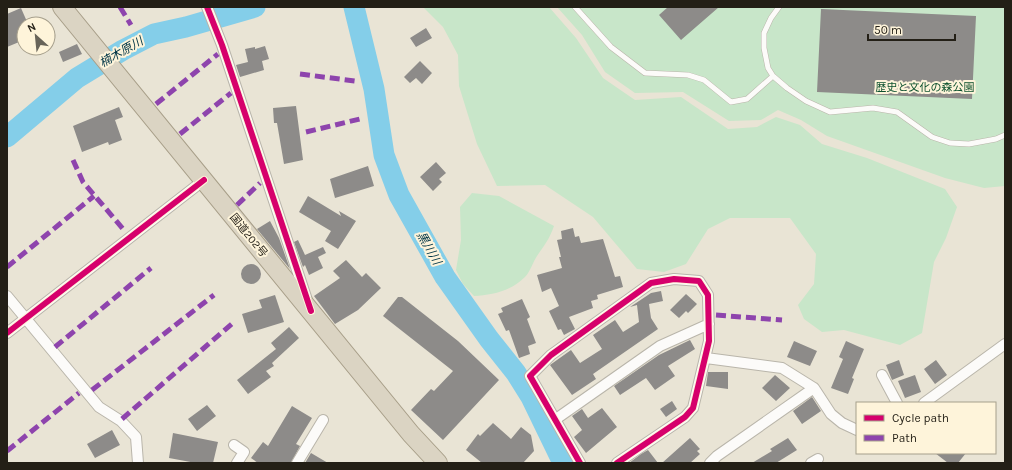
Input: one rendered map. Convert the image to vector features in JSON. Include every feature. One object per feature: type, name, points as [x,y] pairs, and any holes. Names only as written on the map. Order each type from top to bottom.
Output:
[{"type":"highway","name":"国道202号","points":[[62,7],[411,434],[438,463]]},
{"type":"street","points":[[208,7],[311,311]]},
{"type":"street","points":[[7,333],[204,180]]},
{"type":"street","points":[[580,463],[530,376],[551,355],[651,283],[674,279],[699,281],[708,295],[708,341],[706,358],[693,408],[685,417],[617,463]]},
{"type":"street","points":[[7,296],[99,407],[120,421],[136,437],[138,463]]},
{"type":"street","points":[[556,419],[660,346],[708,324]]},
{"type":"street","points":[[925,402],[1005,344]]},
{"type":"street","points":[[706,358],[782,368],[814,388],[831,414],[842,423],[856,430]]},
{"type":"street","points":[[882,375],[896,402]]},
{"type":"street","points":[[710,463],[814,388]]},
{"type":"street","points":[[297,463],[323,420]]},
{"type":"street","points":[[234,446],[244,452],[237,463]]},
{"type":"lane","points":[[575,7],[611,47],[645,73],[688,75],[704,80],[731,102],[747,99],[773,76]]},
{"type":"lane","points":[[779,7],[771,18],[764,33],[764,48],[768,68],[773,76],[800,96],[830,112],[874,108],[897,112],[932,137],[950,143],[969,144],[996,139],[1005,135]]},
{"type":"green space","points":[[423,7],[549,7],[576,38],[603,78],[635,100],[681,97],[728,129],[757,127],[776,117],[800,125],[822,144],[867,158],[945,189],[957,207],[946,238],[934,262],[922,333],[900,345],[844,330],[822,332],[804,319],[798,305],[814,284],[816,254],[790,218],[730,218],[708,229],[686,264],[664,272],[637,269],[593,217],[545,185],[497,186],[477,144],[459,86],[458,55],[443,27]]},
{"type":"green space","name":"歴史と文化の森公園","points":[[557,7],[1005,7],[1005,186],[984,188],[945,178],[827,136],[801,120],[778,110],[761,120],[729,121],[683,92],[635,93],[605,72],[582,35]]},
{"type":"green space","points":[[472,193],[499,196],[554,226],[549,238],[525,277],[514,286],[488,295],[474,296],[463,284],[456,270],[461,240],[460,207]]},
{"type":"building","points":[[668,7],[719,7],[681,40],[659,15]]},
{"type":"building","points":[[21,8],[24,16],[16,16],[16,43],[7,47],[7,14]]},
{"type":"building","points":[[821,9],[976,16],[972,99],[817,92]]},
{"type":"building","points":[[426,28],[432,38],[416,47],[410,38]]},
{"type":"building","points":[[77,44],[82,54],[63,62],[59,52]]},
{"type":"building","points":[[265,46],[269,59],[262,61],[264,70],[240,77],[236,65],[248,62],[245,49],[255,47],[255,49]]},
{"type":"building","points":[[420,61],[432,73],[422,84],[416,78],[410,83],[404,77]]},
{"type":"building","points":[[296,106],[303,160],[284,164],[277,123],[274,123],[273,108]]},
{"type":"building","points":[[119,107],[123,117],[115,120],[122,140],[109,145],[108,142],[82,152],[73,126]]},
{"type":"building","points":[[436,162],[446,173],[439,179],[442,182],[433,191],[420,177]]},
{"type":"building","points":[[368,166],[374,186],[335,198],[330,179]]},
{"type":"building","points":[[308,196],[341,216],[339,211],[356,221],[338,249],[325,241],[331,231],[299,212]]},
{"type":"building","points":[[270,221],[279,238],[290,269],[257,229]]},
{"type":"building","points":[[573,228],[575,237],[579,236],[581,243],[603,239],[615,277],[620,276],[623,287],[597,295],[598,299],[591,301],[593,308],[569,317],[575,329],[564,335],[561,329],[558,330],[549,311],[559,306],[551,288],[542,292],[537,275],[562,268],[557,240],[562,239],[561,231]]},
{"type":"building","points":[[298,240],[305,255],[323,247],[326,253],[318,257],[323,268],[309,275],[305,265],[303,267],[294,242]]},
{"type":"building","points":[[346,260],[362,277],[366,273],[381,288],[358,310],[335,324],[314,296],[340,278],[333,271]]},
{"type":"building","points":[[251,264],[258,267],[261,274],[258,281],[251,284],[244,281],[241,274],[244,267]]},
{"type":"building","points":[[661,291],[663,301],[649,304],[651,318],[658,329],[593,374],[596,379],[572,395],[550,365],[571,350],[580,363],[602,349],[593,335],[615,320],[623,332],[639,322],[637,305],[630,307],[651,293]]},
{"type":"building","points":[[686,294],[697,304],[688,313],[686,311],[679,318],[670,310]]},
{"type":"building","points":[[275,295],[284,322],[248,333],[242,314],[262,308],[259,300]]},
{"type":"building","points":[[398,297],[402,297],[458,341],[499,380],[443,440],[411,410],[431,389],[434,391],[453,371],[383,316]]},
{"type":"building","points":[[522,299],[530,317],[527,319],[536,343],[528,346],[530,354],[519,358],[509,330],[506,331],[498,314],[503,312],[501,308]]},
{"type":"building","points":[[289,327],[299,338],[272,363],[274,366],[266,371],[271,377],[248,394],[237,380],[276,349],[271,343]]},
{"type":"building","points":[[690,340],[695,349],[668,366],[675,376],[655,390],[646,378],[620,395],[614,386],[659,355]]},
{"type":"building","points":[[794,341],[817,351],[810,366],[787,357]]},
{"type":"building","points":[[846,341],[864,349],[852,378],[854,379],[848,394],[831,388],[843,359],[839,357]]},
{"type":"building","points":[[899,360],[904,375],[892,380],[886,365]]},
{"type":"building","points":[[936,360],[947,375],[935,384],[924,369]]},
{"type":"building","points":[[708,372],[728,372],[728,389],[706,386]]},
{"type":"building","points":[[775,375],[790,388],[776,401],[762,388]]},
{"type":"building","points":[[915,375],[921,392],[905,398],[898,381]]},
{"type":"building","points":[[812,397],[821,411],[802,424],[793,411]]},
{"type":"building","points":[[672,401],[677,409],[666,417],[660,409]]},
{"type":"building","points":[[207,405],[216,416],[197,431],[188,419]]},
{"type":"building","points":[[292,406],[312,418],[296,444],[300,446],[291,463],[258,463],[251,458],[263,442],[268,446]]},
{"type":"building","points":[[602,408],[617,427],[586,453],[574,437],[582,430],[572,416],[582,409],[588,418]]},
{"type":"building","points":[[493,423],[511,439],[521,427],[531,435],[534,451],[523,463],[482,463],[466,450],[478,434],[480,436]]},
{"type":"building","points":[[112,430],[120,445],[95,458],[87,444]]},
{"type":"building","points":[[173,433],[218,442],[213,463],[196,463],[169,458]]},
{"type":"building","points":[[690,438],[700,449],[697,451],[700,454],[690,463],[662,463]]},
{"type":"building","points":[[788,438],[797,450],[776,463],[752,463],[772,451],[770,449]]},
{"type":"building","points":[[648,450],[658,463],[629,463],[641,454]]},
{"type":"building","points":[[311,453],[328,463],[305,463]]},
{"type":"building","points":[[936,454],[965,454],[958,463],[948,463]]},
{"type":"waterway","name":"楠木原川","points":[[7,137],[77,78],[123,50],[154,34],[186,27],[255,7]]},
{"type":"waterway","name":"黒川川","points":[[354,7],[374,89],[384,155],[399,195],[445,277],[489,339],[516,373],[531,397],[563,463]]},
{"type":"marked path","points":[[120,7],[131,25]]},
{"type":"marked path","points":[[156,104],[218,54]]},
{"type":"marked path","points":[[300,74],[355,81]]},
{"type":"marked path","points":[[180,134],[231,93]]},
{"type":"marked path","points":[[306,132],[364,118]]},
{"type":"marked path","points":[[73,160],[83,182],[124,230]]},
{"type":"marked path","points":[[237,205],[260,183]]},
{"type":"marked path","points":[[7,267],[94,196]]},
{"type":"marked path","points":[[55,347],[151,268]]},
{"type":"marked path","points":[[92,390],[214,295]]},
{"type":"marked path","points":[[716,315],[782,320]]},
{"type":"marked path","points":[[122,419],[234,322]]},
{"type":"marked path","points":[[7,451],[79,393]]},
{"type":"cycle path","points":[[207,7],[222,45],[311,311]]},
{"type":"cycle path","points":[[7,333],[204,180]]},
{"type":"cycle path","points":[[580,463],[530,376],[551,355],[651,283],[674,279],[699,281],[708,295],[709,341],[693,408],[685,417],[617,463]]}]
